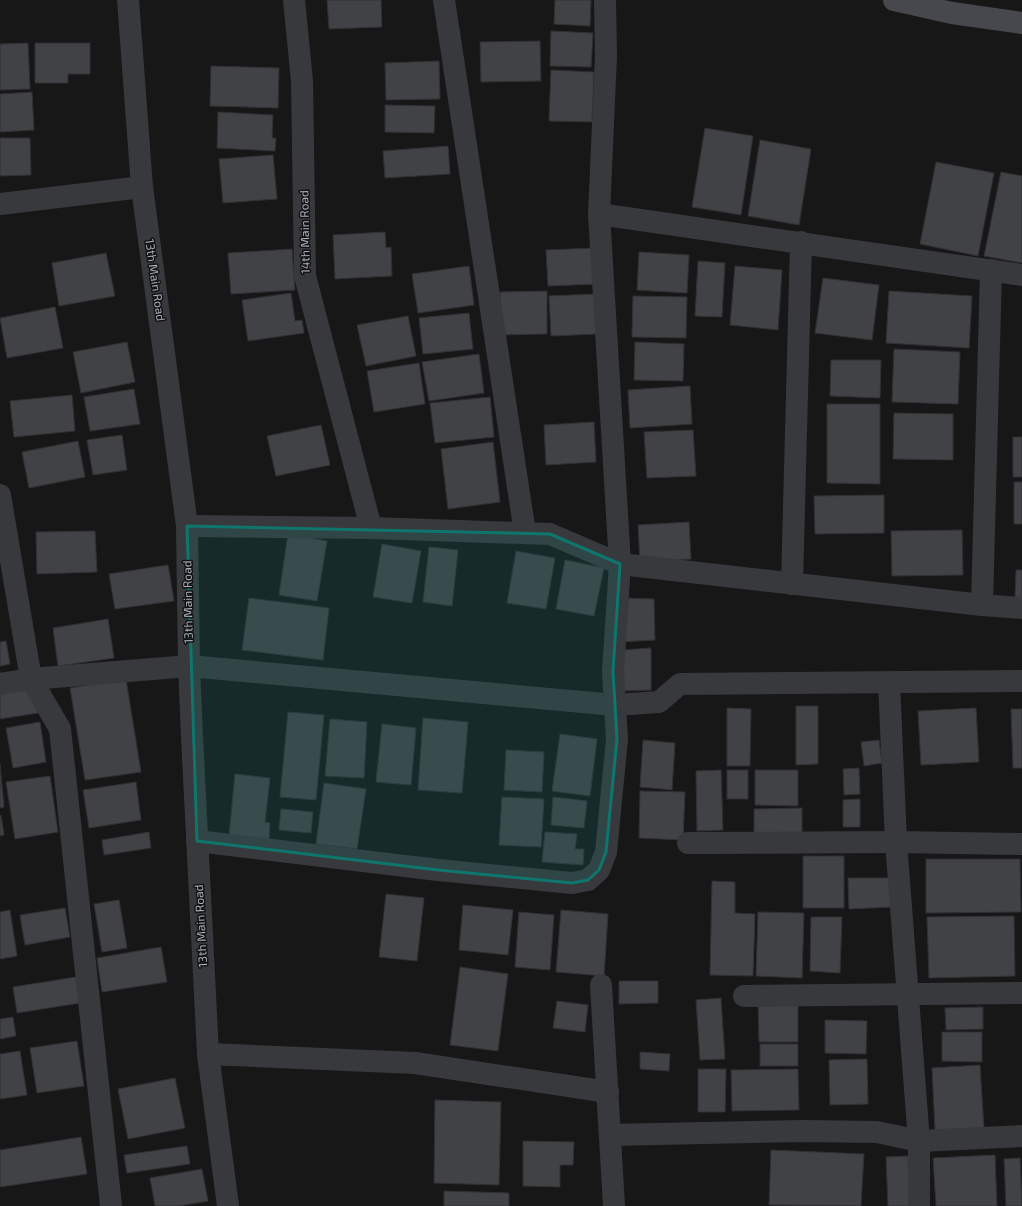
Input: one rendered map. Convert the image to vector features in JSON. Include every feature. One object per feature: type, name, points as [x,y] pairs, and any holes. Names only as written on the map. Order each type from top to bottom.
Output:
[{"type":"street","name":"13th Main Road","points":[[128,0],[142,187],[187,526],[190,666],[208,1054],[228,1206]]},
{"type":"street","name":"14th Main Road","points":[[294,0],[302,81],[305,276],[371,528]]},
{"type":"street","points":[[444,0],[526,533]]},
{"type":"street","points":[[197,842],[438,870],[572,883],[588,880],[599,870],[606,852],[616,739],[613,671],[620,564],[599,214],[606,56],[605,0]]},
{"type":"street","points":[[894,0],[952,7],[1022,23]]},
{"type":"street","points":[[0,204],[142,187]]},
{"type":"street","points":[[599,214],[1022,275]]},
{"type":"street","points":[[792,584],[801,242]]},
{"type":"street","points":[[982,605],[991,270]]},
{"type":"street","points":[[0,495],[31,679],[60,730],[111,1206]]},
{"type":"street","points":[[187,526],[371,528],[550,534],[620,564],[982,605],[1022,608]]},
{"type":"street","points":[[0,684],[31,679],[190,666],[615,705],[659,702],[680,684],[1022,681]]},
{"type":"street","points":[[889,682],[896,842],[919,1141],[920,1206]]},
{"type":"street","points":[[688,843],[896,842],[1022,844]]},
{"type":"street","points":[[601,985],[614,1206]]},
{"type":"street","points":[[744,996],[1022,993]]},
{"type":"street","points":[[208,1054],[415,1063],[608,1092]]},
{"type":"street","points":[[610,1134],[804,1131],[877,1132],[919,1141],[1022,1136]]},
{"type":"highlighted area","points":[[187,526],[550,534],[620,564],[613,671],[617,739],[606,852],[599,870],[588,880],[572,883],[438,870],[197,841]]},
{"type":"building","points":[[327,0],[381,0],[382,27],[329,29]]},
{"type":"building","points":[[555,0],[591,0],[590,26],[554,24]]},
{"type":"building","points":[[551,31],[593,33],[591,67],[550,66]]},
{"type":"building","points":[[540,41],[541,81],[481,82],[480,42]]},
{"type":"building","points":[[28,43],[30,89],[0,90],[0,44]]},
{"type":"building","points":[[35,43],[90,43],[90,74],[68,74],[68,83],[35,83]]},
{"type":"building","points":[[439,61],[440,99],[386,100],[385,63]]},
{"type":"building","points":[[211,66],[279,68],[278,108],[210,106]]},
{"type":"building","points":[[551,70],[594,72],[592,122],[549,121]]},
{"type":"building","points":[[32,92],[34,130],[0,132],[0,94]]},
{"type":"building","points":[[385,105],[435,106],[434,133],[385,132]]},
{"type":"building","points":[[218,112],[273,115],[272,138],[276,138],[275,151],[217,148]]},
{"type":"building","points":[[705,128],[753,136],[741,215],[692,207]]},
{"type":"building","points":[[0,138],[30,138],[31,175],[0,176]]},
{"type":"building","points":[[760,140],[811,149],[799,225],[748,216]]},
{"type":"building","points":[[448,146],[450,174],[385,178],[383,151]]},
{"type":"building","points":[[273,155],[277,199],[223,203],[219,159]]},
{"type":"building","points":[[936,162],[994,173],[978,256],[920,244]]},
{"type":"building","points":[[1001,172],[1022,176],[1022,263],[984,256]]},
{"type":"building","points":[[385,232],[386,248],[391,247],[392,276],[335,279],[333,235]]},
{"type":"building","points":[[595,248],[597,284],[548,286],[546,250]]},
{"type":"building","points":[[292,249],[295,290],[231,294],[228,253]]},
{"type":"building","points":[[639,252],[689,255],[687,293],[637,290]]},
{"type":"building","points":[[106,253],[115,296],[59,306],[52,263]]},
{"type":"building","points":[[698,261],[725,263],[722,317],[695,316]]},
{"type":"building","points":[[469,266],[474,305],[418,313],[412,274]]},
{"type":"building","points":[[735,266],[782,270],[778,330],[730,325]]},
{"type":"building","points":[[823,278],[879,285],[872,340],[815,333]]},
{"type":"building","points":[[547,291],[547,334],[501,335],[500,292]]},
{"type":"building","points":[[889,291],[972,296],[969,348],[886,343]]},
{"type":"building","points":[[291,293],[295,321],[302,320],[304,333],[248,341],[242,300]]},
{"type":"building","points":[[595,294],[597,334],[551,336],[549,296]]},
{"type":"building","points":[[633,296],[687,297],[686,338],[632,337]]},
{"type":"building","points":[[55,307],[63,348],[7,358],[0,318]]},
{"type":"building","points":[[469,313],[473,349],[423,354],[419,318]]},
{"type":"building","points":[[408,316],[416,356],[366,366],[357,325]]},
{"type":"building","points":[[127,342],[135,382],[81,393],[73,352]]},
{"type":"building","points":[[635,342],[684,344],[683,381],[634,380]]},
{"type":"building","points":[[894,349],[960,352],[958,404],[892,402]]},
{"type":"building","points":[[479,354],[484,393],[429,401],[422,362]]},
{"type":"building","points":[[831,360],[881,360],[880,398],[830,396]]},
{"type":"building","points":[[419,363],[425,404],[374,412],[367,371]]},
{"type":"building","points":[[690,386],[692,424],[630,428],[628,390]]},
{"type":"building","points":[[134,389],[140,424],[90,431],[84,397]]},
{"type":"building","points":[[72,395],[75,431],[14,437],[10,401]]},
{"type":"building","points":[[490,397],[494,437],[435,443],[430,403]]},
{"type":"building","points":[[827,404],[880,404],[880,484],[827,483]]},
{"type":"building","points":[[894,413],[953,414],[953,460],[893,459]]},
{"type":"building","points":[[594,422],[596,462],[546,465],[544,425]]},
{"type":"building","points":[[321,425],[330,465],[276,476],[267,436]]},
{"type":"building","points":[[693,430],[696,476],[647,478],[644,432]]},
{"type":"building","points":[[122,435],[127,470],[93,475],[87,440]]},
{"type":"building","points":[[1013,437],[1022,437],[1022,477],[1013,477]]},
{"type":"building","points":[[78,441],[85,477],[29,488],[22,452]]},
{"type":"building","points":[[493,442],[500,502],[448,509],[441,449]]},
{"type":"building","points":[[1014,482],[1022,482],[1022,524],[1014,524]]},
{"type":"building","points":[[884,495],[884,533],[815,534],[814,496]]},
{"type":"building","points":[[689,522],[691,559],[640,562],[638,525]]},
{"type":"building","points":[[962,530],[963,575],[892,576],[891,531]]},
{"type":"building","points":[[95,531],[97,572],[37,574],[36,532]]},
{"type":"building","points":[[288,534],[327,541],[317,601],[279,595]]},
{"type":"building","points":[[382,544],[421,551],[412,603],[373,597]]},
{"type":"building","points":[[429,547],[458,550],[452,606],[423,602]]},
{"type":"building","points":[[516,551],[555,558],[546,609],[507,603]]},
{"type":"building","points":[[565,560],[604,568],[594,616],[556,609]]},
{"type":"building","points":[[168,565],[174,601],[115,609],[109,574]]},
{"type":"building","points":[[1016,570],[1022,570],[1022,598],[1015,597]]},
{"type":"building","points":[[249,598],[329,608],[323,660],[242,650]]},
{"type":"building","points":[[623,598],[654,599],[655,640],[619,642]]},
{"type":"building","points":[[108,619],[114,658],[58,666],[53,628]]},
{"type":"building","points":[[6,641],[10,664],[0,666],[0,642]]},
{"type":"building","points":[[651,648],[651,690],[621,691],[622,650]]},
{"type":"building","points":[[126,679],[141,772],[85,780],[70,688]]},
{"type":"building","points":[[34,689],[38,713],[0,719],[0,694]]},
{"type":"building","points":[[796,706],[818,706],[818,764],[796,765]]},
{"type":"building","points":[[727,708],[751,709],[750,766],[727,766]]},
{"type":"building","points":[[976,708],[979,762],[921,765],[918,711]]},
{"type":"building","points":[[1011,709],[1022,709],[1022,768],[1013,768]]},
{"type":"building","points":[[288,712],[324,715],[316,800],[280,797]]},
{"type":"building","points":[[423,718],[468,722],[462,793],[418,790]]},
{"type":"building","points":[[330,719],[367,722],[364,778],[325,776]]},
{"type":"building","points":[[40,722],[46,762],[13,768],[6,728]]},
{"type":"building","points":[[382,724],[416,728],[411,785],[376,782]]},
{"type":"building","points":[[560,734],[597,739],[590,796],[552,791]]},
{"type":"building","points":[[643,740],[675,743],[672,790],[640,787]]},
{"type":"building","points":[[879,740],[882,763],[864,766],[861,742]]},
{"type":"building","points":[[506,750],[544,752],[542,792],[504,790]]},
{"type":"building","points":[[0,764],[4,807],[0,808]]},
{"type":"building","points":[[859,768],[860,794],[844,795],[843,769]]},
{"type":"building","points":[[721,770],[723,830],[697,831],[696,771]]},
{"type":"building","points":[[727,770],[748,770],[748,799],[727,799]]},
{"type":"building","points":[[755,770],[798,770],[798,806],[755,805]]},
{"type":"building","points":[[235,774],[270,778],[265,822],[270,823],[269,840],[229,836]]},
{"type":"building","points":[[50,776],[58,832],[15,839],[6,782]]},
{"type":"building","points":[[136,782],[141,820],[89,828],[83,790]]},
{"type":"building","points":[[324,783],[366,789],[357,849],[316,844]]},
{"type":"building","points":[[640,791],[685,792],[683,840],[639,838]]},
{"type":"building","points":[[502,797],[544,799],[541,847],[499,845]]},
{"type":"building","points":[[553,797],[587,801],[584,828],[551,825]]},
{"type":"building","points":[[860,799],[860,827],[843,827],[843,800]]},
{"type":"building","points":[[802,808],[802,835],[754,834],[754,809]]},
{"type":"building","points":[[281,809],[313,812],[311,833],[279,830]]},
{"type":"building","points":[[1,815],[4,835],[0,836],[0,816]]},
{"type":"building","points":[[149,832],[151,848],[104,855],[102,840]]},
{"type":"building","points":[[545,832],[577,834],[575,849],[584,849],[583,865],[542,862]]},
{"type":"building","points":[[803,856],[844,856],[844,908],[803,908]]},
{"type":"building","points":[[926,859],[1020,859],[1021,912],[926,913]]},
{"type":"building","points":[[848,878],[893,878],[893,907],[849,909]]},
{"type":"building","points":[[712,881],[735,882],[735,913],[755,914],[753,976],[710,975]]},
{"type":"building","points":[[386,894],[424,898],[417,961],[379,957]]},
{"type":"building","points":[[119,900],[127,948],[102,952],[94,904]]},
{"type":"building","points":[[463,905],[513,910],[508,955],[459,950]]},
{"type":"building","points":[[65,908],[70,937],[25,945],[20,915]]},
{"type":"building","points":[[10,910],[17,956],[0,959],[0,912]]},
{"type":"building","points":[[561,910],[608,914],[604,976],[556,972]]},
{"type":"building","points":[[519,912],[554,915],[550,970],[515,967]]},
{"type":"building","points":[[758,912],[804,913],[802,978],[756,976]]},
{"type":"building","points":[[1014,916],[1015,976],[929,978],[927,917]]},
{"type":"building","points":[[811,917],[842,917],[840,973],[810,971]]},
{"type":"building","points":[[161,947],[167,982],[102,992],[97,958]]},
{"type":"building","points":[[460,967],[508,974],[498,1051],[450,1045]]},
{"type":"building","points":[[76,977],[80,1003],[17,1013],[13,987]]},
{"type":"building","points":[[619,981],[658,981],[658,1003],[619,1004]]},
{"type":"building","points":[[721,998],[725,1059],[700,1060],[696,1000]]},
{"type":"building","points":[[557,1001],[588,1005],[585,1032],[553,1028]]},
{"type":"building","points":[[758,1001],[798,1001],[798,1042],[759,1042]]},
{"type":"building","points":[[983,1007],[983,1029],[946,1030],[945,1008]]},
{"type":"building","points":[[13,1017],[16,1036],[0,1039],[0,1019]]},
{"type":"building","points":[[825,1020],[867,1021],[866,1054],[825,1053]]},
{"type":"building","points":[[942,1032],[982,1032],[982,1062],[942,1061]]},
{"type":"building","points":[[77,1041],[84,1086],[37,1093],[30,1048]]},
{"type":"building","points":[[760,1044],[798,1044],[798,1066],[760,1066]]},
{"type":"building","points":[[20,1051],[27,1095],[0,1099],[0,1054]]},
{"type":"building","points":[[640,1052],[670,1054],[669,1071],[640,1069]]},
{"type":"building","points":[[867,1059],[868,1104],[830,1105],[829,1060]]},
{"type":"building","points":[[980,1065],[984,1128],[935,1130],[932,1068]]},
{"type":"building","points":[[698,1069],[726,1069],[725,1112],[698,1112]]},
{"type":"building","points":[[798,1069],[799,1110],[732,1111],[731,1070]]},
{"type":"building","points":[[175,1078],[185,1128],[128,1139],[118,1089]]},
{"type":"building","points":[[435,1100],[501,1102],[499,1185],[434,1183]]},
{"type":"building","points":[[81,1137],[87,1174],[0,1187],[0,1150]]},
{"type":"building","points":[[523,1141],[574,1142],[573,1165],[560,1165],[560,1187],[523,1186]]},
{"type":"building","points":[[187,1146],[190,1164],[127,1173],[124,1155]]},
{"type":"building","points":[[771,1150],[864,1154],[861,1206],[769,1205]]},
{"type":"building","points":[[995,1155],[997,1206],[936,1206],[933,1158]]},
{"type":"building","points":[[908,1156],[910,1206],[888,1206],[886,1157]]},
{"type":"building","points":[[1020,1158],[1022,1206],[1006,1206],[1004,1159]]},
{"type":"building","points":[[202,1169],[208,1201],[179,1206],[155,1206],[150,1178]]},
{"type":"building","points":[[444,1191],[509,1193],[509,1206],[444,1206]]}]
